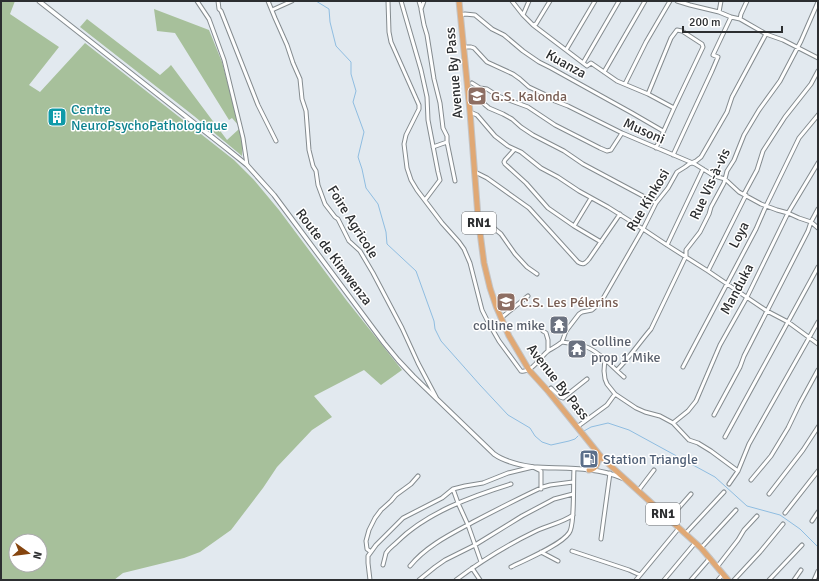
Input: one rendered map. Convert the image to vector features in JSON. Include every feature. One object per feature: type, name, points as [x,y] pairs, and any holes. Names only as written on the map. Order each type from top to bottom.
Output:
[{"type":"highway","name":"Avenue By Pass","points":[[459,1],[470,112],[478,217],[485,272],[509,336],[529,370],[548,391],[602,458],[695,542],[728,580]]},
{"type":"highway","points":[[589,470],[595,467],[598,462],[599,457],[596,450]]},
{"type":"street","name":"Route de Kimwenza","points":[[39,1],[247,165],[274,195],[398,360],[492,453],[504,460],[533,468],[598,470],[625,479]]},
{"type":"street","points":[[197,1],[208,18],[223,58],[243,138],[247,165]]},
{"type":"street","points":[[218,1],[219,10],[221,11],[258,105],[276,141]]},
{"type":"street","name":"Foire Agricole","points":[[268,1],[300,79],[302,100],[306,111],[310,158],[316,172],[318,185],[325,204],[338,219],[349,241],[361,252],[396,316],[437,399]]},
{"type":"street","points":[[272,10],[292,1]]},
{"type":"street","points":[[388,1],[389,32],[391,42],[419,105],[419,109],[404,139],[407,168],[417,190],[464,249],[470,263],[482,310],[499,341],[521,371],[525,372],[529,370],[548,351],[562,342],[584,346],[595,352],[605,358],[624,377]]},
{"type":"street","points":[[401,1],[421,70],[427,97],[428,120],[440,180],[425,200]]},
{"type":"street","points":[[419,1],[434,80],[440,103],[443,128],[447,136],[455,181]]},
{"type":"street","points":[[421,9],[424,1]]},
{"type":"street","points":[[512,1],[523,16],[533,26],[587,66],[591,63],[617,81],[648,94],[674,108]]},
{"type":"street","points":[[523,16],[529,1]]},
{"type":"street","points":[[533,26],[536,24],[550,1]]},
{"type":"street","points":[[566,50],[595,1]]},
{"type":"street","points":[[583,63],[618,1]]},
{"type":"street","points":[[604,72],[645,1]]},
{"type":"street","points":[[625,84],[670,1]]},
{"type":"street","points":[[678,1],[690,3],[740,19],[766,34],[783,40],[818,58]]},
{"type":"street","points":[[719,12],[721,1]]},
{"type":"street","points":[[740,19],[747,1]]},
{"type":"street","name":"Rue Vis-à-vis","points":[[616,370],[628,359],[651,328],[686,256],[686,250],[702,228],[724,183],[744,135],[759,110],[780,81],[798,47],[818,2]]},
{"type":"street","name":"Kuanza","points":[[460,15],[475,15],[492,29],[504,35],[539,62],[663,131]]},
{"type":"street","points":[[673,155],[718,57],[713,55],[731,17]]},
{"type":"street","points":[[648,94],[671,38],[677,30],[682,31],[702,44],[703,48],[656,148]]},
{"type":"street","name":"Rue Kinkosi","points":[[562,342],[566,331],[576,318],[582,312],[592,310],[601,302],[643,229],[656,203],[668,188],[677,172],[688,164],[702,157],[727,112],[732,96],[766,34]]},
{"type":"street","name":"Musoni","points":[[464,47],[474,48],[487,62],[512,74],[529,87],[555,101],[568,106],[622,134],[692,163],[718,178],[725,179],[734,188],[766,206],[811,222],[818,228]]},
{"type":"street","points":[[708,271],[757,170],[763,151],[785,117],[811,84],[818,71]]},
{"type":"street","points":[[472,83],[480,88],[487,89],[498,96],[528,106],[555,125],[607,151],[610,150],[622,134]]},
{"type":"street","points":[[468,97],[474,98],[489,108],[508,116],[521,128],[564,151],[583,164],[656,203]]},
{"type":"street","points":[[470,112],[477,115],[495,136],[508,146],[521,152],[541,168],[558,176],[579,191],[620,214],[686,256],[767,311],[788,322],[818,344]]},
{"type":"street","name":"Loya","points":[[683,367],[756,229],[799,138],[818,115]]},
{"type":"street","points":[[433,147],[447,142]]},
{"type":"street","points":[[514,150],[505,160],[505,164],[526,183],[548,208],[601,242]]},
{"type":"street","name":"Manduka","points":[[673,423],[688,411],[696,401],[720,345],[747,297],[788,213],[818,162]]},
{"type":"street","points":[[667,245],[703,169]]},
{"type":"street","points":[[475,172],[487,178],[529,208],[580,263],[584,264],[590,260],[620,214]]},
{"type":"street","points":[[574,226],[591,198]]},
{"type":"street","points":[[714,415],[740,367],[744,356],[818,210]]},
{"type":"street","points":[[478,217],[486,217],[495,230],[501,234],[515,254],[537,274]]},
{"type":"street","points":[[725,437],[818,267]]},
{"type":"street","points":[[501,318],[528,296]]},
{"type":"street","points":[[729,484],[738,471],[749,444],[818,322]]},
{"type":"street","points":[[543,331],[546,333],[548,340],[548,351]]},
{"type":"street","points":[[605,358],[605,379],[607,384],[616,394],[636,408],[660,416],[673,423],[689,440],[698,443],[711,451],[738,471]]},
{"type":"street","points":[[751,480],[770,456],[788,428],[818,370]]},
{"type":"street","points":[[548,391],[552,388],[560,397],[563,398],[586,379]]},
{"type":"street","points":[[577,427],[607,404],[616,394]]},
{"type":"street","points":[[769,494],[818,428]]},
{"type":"street","points":[[370,580],[368,556],[376,545],[403,518],[442,498],[453,489],[483,483],[508,474],[533,468],[541,471],[541,488]]},
{"type":"street","points":[[511,567],[557,544],[569,533],[573,515],[574,469]]},
{"type":"street","points":[[638,491],[654,470]]},
{"type":"street","points":[[785,513],[818,471]]},
{"type":"street","points":[[601,539],[610,473]]},
{"type":"street","points":[[371,552],[367,549],[366,542],[369,530],[375,518],[396,494],[411,484],[418,476]]},
{"type":"street","points":[[410,566],[416,558],[429,548],[468,525],[541,488],[550,485],[573,482]]},
{"type":"street","points":[[383,565],[386,553],[390,548],[402,536],[420,524],[475,496],[511,484]]},
{"type":"street","points":[[453,489],[481,562]]},
{"type":"street","points":[[686,534],[724,492]]},
{"type":"street","points":[[419,580],[446,560],[475,545],[539,506],[554,499],[573,494]]},
{"type":"street","points":[[669,519],[691,494]]},
{"type":"street","points":[[701,548],[736,510]]},
{"type":"street","points":[[812,521],[818,512]]},
{"type":"street","points":[[456,580],[496,552],[537,530],[566,520],[573,515]]},
{"type":"street","points":[[717,567],[756,516]]},
{"type":"street","points":[[734,580],[784,524]]},
{"type":"street","points":[[636,580],[679,528]]},
{"type":"street","points":[[664,580],[695,542]]},
{"type":"street","points":[[769,580],[802,545]]},
{"type":"street","points":[[541,552],[558,561]]},
{"type":"street","points":[[572,552],[629,570],[640,575]]},
{"type":"street","points":[[691,580],[710,558]]},
{"type":"street","points":[[472,568],[480,580]]},
{"type":"street","points":[[794,580],[801,570]]},
{"type":"street","points":[[814,580],[818,571]]},
{"type":"street","points":[[718,580],[723,574]]},
{"type":"green space","points":[[1,1],[15,1],[10,14],[59,47],[29,85],[40,92],[85,43],[234,160],[254,180],[279,210],[347,301],[402,370],[381,385],[364,370],[314,396],[332,417],[312,430],[277,467],[231,530],[200,552],[184,558],[123,573],[114,580],[1,580]]},
{"type":"green space","points":[[154,9],[209,30],[222,62],[243,141],[242,156],[194,116],[80,27],[87,19],[160,75],[171,65],[227,140],[239,129],[239,126],[232,118],[229,120],[175,33],[157,31]]},
{"type":"waterway","points":[[316,1],[329,9],[330,22],[336,46],[351,62],[351,74],[356,91],[353,102],[364,132],[358,157],[366,188],[378,204],[386,232],[387,244],[416,271],[434,321],[435,329],[441,341],[508,415],[530,428],[535,436],[542,442],[551,445],[569,441],[578,436]]},
{"type":"waterway","points":[[584,431],[591,427],[608,423],[629,430],[715,477],[747,506],[780,515],[800,529],[818,547]]},
{"type":"place","name":"G.S. Kalonda","points":[[477,96]]},
{"type":"place","name":"Centre NeuroPsychoPathologique","points":[[57,117]]},
{"type":"place","name":"C.S. Les Pélerins","points":[[506,302]]},
{"type":"place","name":"colline mike","points":[[559,325]]},
{"type":"place","name":"colline prop 1 Mike","points":[[577,349]]},
{"type":"place","name":"Station Triangle","points":[[589,459]]}]
